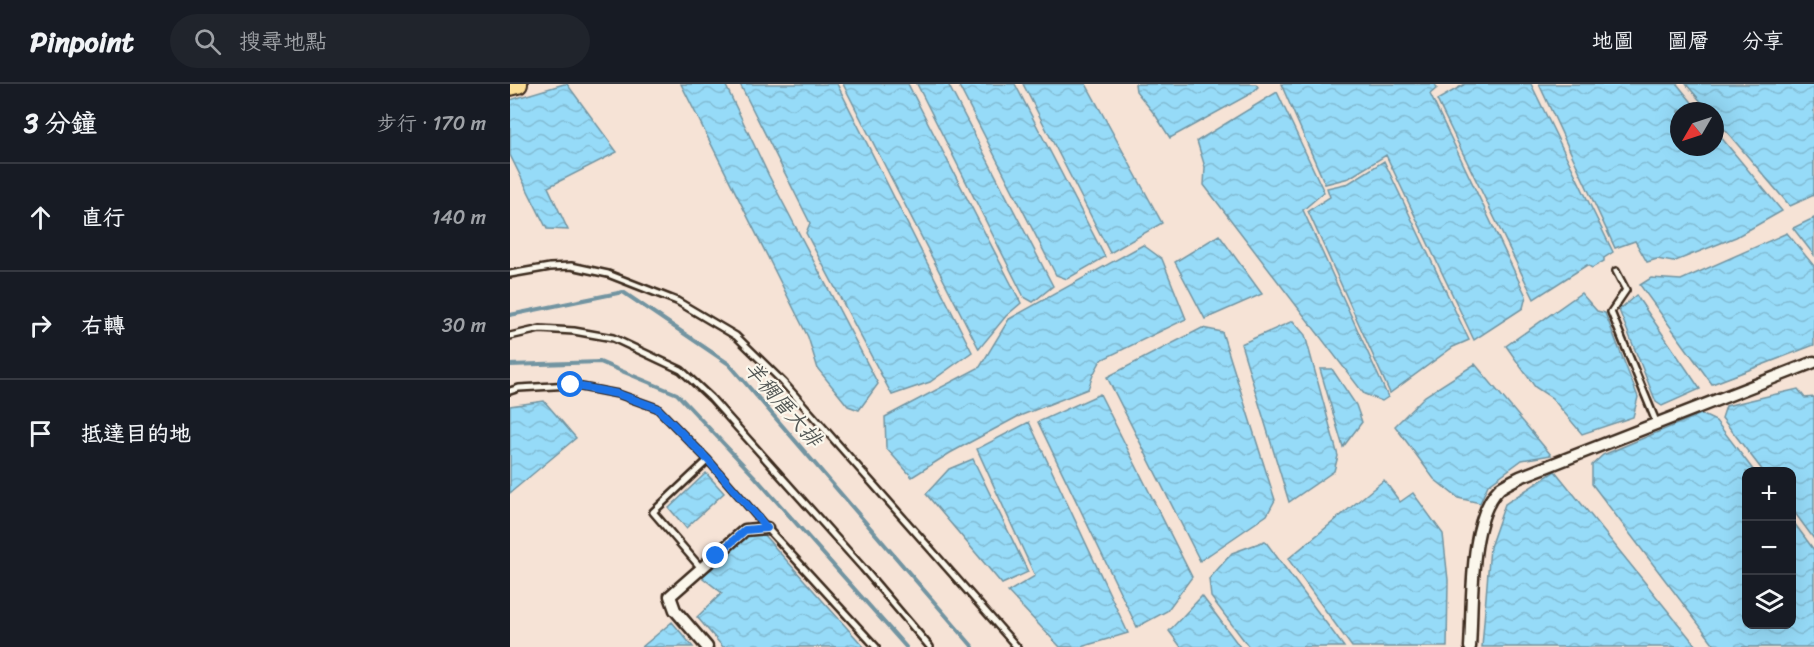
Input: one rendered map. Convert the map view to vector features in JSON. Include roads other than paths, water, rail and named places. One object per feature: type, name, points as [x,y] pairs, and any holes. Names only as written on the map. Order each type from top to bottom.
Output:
[{"type":"main road","points":[[510,86],[518,84]]},
{"type":"street","points":[[1470,647],[1477,538],[1485,512],[1500,489],[1521,477],[1814,362]]},
{"type":"street","points":[[707,647],[675,610],[670,596],[745,530],[767,528]]},
{"type":"lane","points":[[510,274],[571,266],[608,274],[677,301],[736,336],[783,382],[1017,647]]},
{"type":"lane","points":[[1616,271],[1626,290],[1611,312],[1657,424]]},
{"type":"lane","points":[[510,336],[540,329],[574,331],[613,338],[681,370],[728,416],[930,647]]},
{"type":"lane","points":[[510,391],[519,388],[571,385],[618,394],[657,408],[708,460],[876,647]]},
{"type":"lane","points":[[701,568],[653,512],[708,460]]},
{"type":"water","points":[[567,84],[617,152],[548,187],[568,230],[547,229],[510,155],[510,100]]},
{"type":"water","points":[[681,84],[725,84],[769,176],[878,384],[859,410],[848,406],[818,369],[808,337]]},
{"type":"water","points":[[740,84],[837,84],[972,352],[930,382],[892,395],[806,233],[810,223]]},
{"type":"water","points":[[843,84],[908,84],[1021,303],[1006,316],[979,349]]},
{"type":"water","points":[[917,84],[948,84],[1053,286],[1033,302],[1024,297]]},
{"type":"water","points":[[958,84],[1015,84],[1105,257],[1067,279],[1056,275]]},
{"type":"water","points":[[1023,84],[1086,84],[1162,223],[1110,253]]},
{"type":"water","points":[[1135,84],[1256,84],[1258,87],[1252,93],[1170,138],[1136,91]]},
{"type":"water","points":[[1281,84],[1435,84],[1437,88],[1430,94],[1526,296],[1523,308],[1474,340],[1386,155],[1349,178],[1325,184]]},
{"type":"water","points":[[1465,84],[1531,84],[1613,252],[1604,258],[1604,261],[1592,268],[1587,265],[1534,299],[1437,100]]},
{"type":"water","points":[[1539,84],[1677,84],[1692,102],[1670,102],[1670,156],[1724,156],[1724,141],[1782,211],[1736,237],[1673,262],[1657,259],[1647,262],[1635,241],[1615,248]]},
{"type":"water","points":[[1686,84],[1814,84],[1814,195],[1790,206],[1724,129],[1724,102],[1701,102]]},
{"type":"water","points":[[1277,92],[1324,192],[1303,210],[1388,397],[1382,401],[1364,394],[1204,185],[1205,167],[1197,141]]},
{"type":"water","points":[[1384,161],[1469,340],[1453,347],[1390,393],[1308,211],[1330,197],[1327,188],[1349,183]]},
{"type":"water","points":[[1814,218],[1814,255],[1793,228]]},
{"type":"water","points":[[1787,233],[1814,266],[1814,345],[1712,384],[1640,285],[1651,278],[1681,280]]},
{"type":"water","points":[[1219,235],[1262,294],[1205,319],[1175,262]]},
{"type":"water","points":[[1143,245],[1162,259],[1186,319],[1101,360],[1088,389],[1017,417],[950,453],[912,477],[886,448],[885,417],[980,367],[1009,319]]},
{"type":"water","points":[[1581,293],[1597,311],[1605,313],[1638,397],[1633,417],[1582,434],[1552,398],[1535,387],[1506,346]]},
{"type":"water","points":[[1636,295],[1700,389],[1662,406],[1656,402],[1619,310]]},
{"type":"water","points":[[1293,321],[1305,335],[1338,456],[1334,471],[1289,502],[1241,344]]},
{"type":"water","points":[[1202,328],[1222,332],[1275,500],[1267,515],[1200,561],[1107,377]]},
{"type":"water","points":[[1475,364],[1551,455],[1522,460],[1488,485],[1480,503],[1458,498],[1434,479],[1395,426],[1425,396]]},
{"type":"water","points":[[1320,369],[1332,369],[1356,405],[1362,422],[1343,447]]},
{"type":"water","points":[[1798,389],[1805,398],[1814,397],[1814,539],[1796,514],[1796,467],[1760,467],[1722,418],[1726,406]]},
{"type":"water","points":[[1100,394],[1192,577],[1167,611],[1137,627],[1038,422]]},
{"type":"water","points":[[544,401],[576,438],[510,493],[510,406]]},
{"type":"water","points":[[1701,414],[1716,421],[1751,467],[1742,467],[1742,629],[1796,629],[1796,525],[1814,550],[1814,647],[1716,647],[1592,484],[1592,465],[1603,455]]},
{"type":"water","points":[[1029,422],[1128,633],[1081,647],[1060,647],[1008,592],[1035,576],[977,449]]},
{"type":"water","points":[[973,459],[1028,572],[1002,584],[926,494],[949,469]]},
{"type":"water","points":[[1555,471],[1697,647],[1482,647],[1490,547],[1505,504]]},
{"type":"water","points":[[706,473],[724,493],[686,528],[669,508]]},
{"type":"water","points":[[1384,480],[1400,502],[1413,493],[1443,534],[1448,580],[1447,647],[1352,647],[1288,559]]},
{"type":"water","points":[[746,533],[762,533],[864,647],[723,647],[697,617],[722,593],[699,575]]},
{"type":"water","points":[[1265,541],[1344,647],[1249,647],[1211,597],[1209,579],[1232,553]]},
{"type":"water","points":[[1202,596],[1240,647],[1181,647],[1169,631]]},
{"type":"water","points":[[672,622],[693,647],[642,647]]},
{"type":"waterway","name":"羊稠厝大排","points":[[510,315],[623,292],[729,364],[973,647]]},
{"type":"waterway","points":[[510,365],[600,362],[677,394],[755,477],[906,647]]}]
